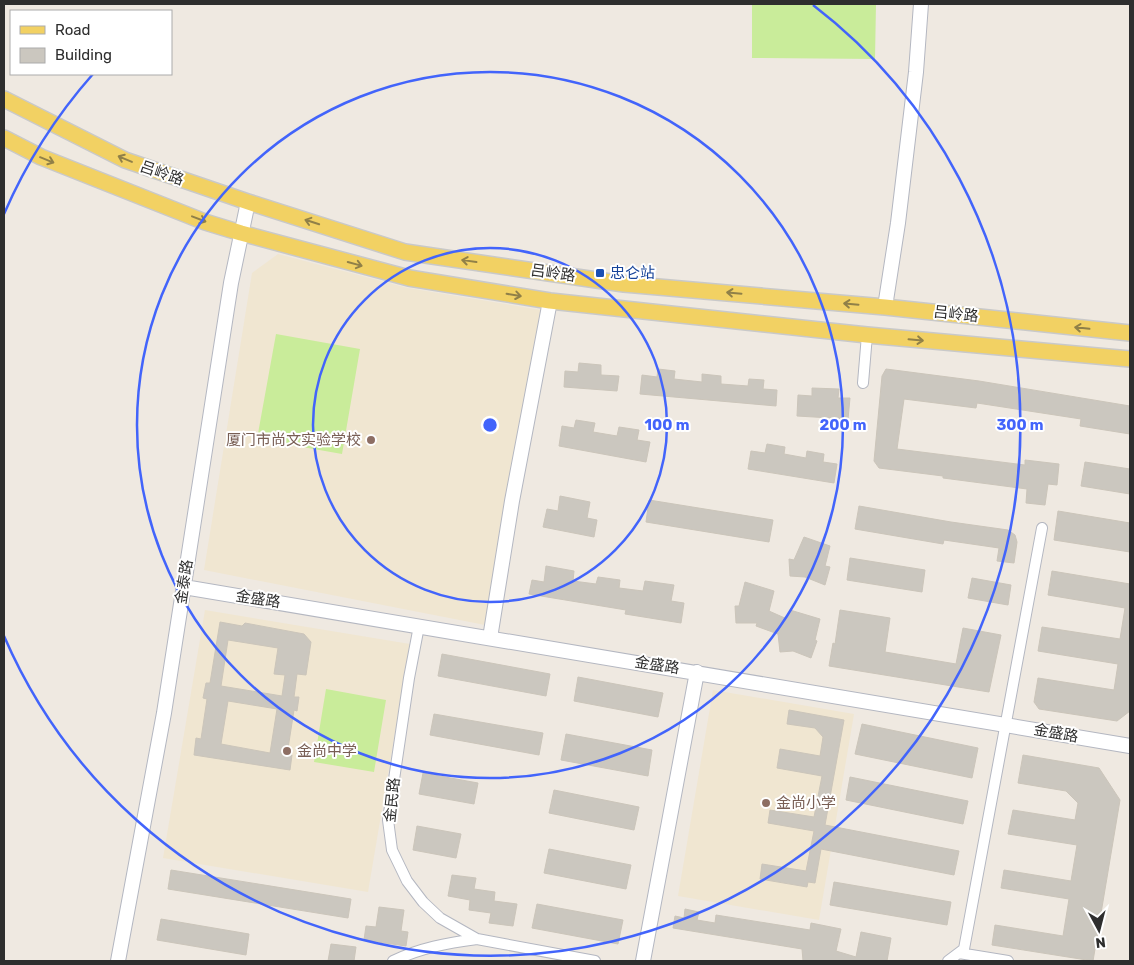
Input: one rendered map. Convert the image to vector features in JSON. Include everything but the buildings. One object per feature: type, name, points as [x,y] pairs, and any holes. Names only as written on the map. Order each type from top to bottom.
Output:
[{"type":"main road","name":"吕岭路","points":[[4,99],[125,160],[248,202],[405,252],[624,284],[885,307],[1129,333]]},
{"type":"main road","name":"吕岭路","points":[[4,138],[41,157],[205,222],[409,278],[550,300],[867,336],[1127,360]]},
{"type":"street","points":[[885,307],[900,214],[916,72],[921,4]]},
{"type":"street","name":"金泰路","points":[[118,961],[164,712],[231,283],[248,202]]},
{"type":"street","points":[[490,638],[512,501],[550,300]]},
{"type":"street","points":[[863,383],[867,336]]},
{"type":"street","points":[[948,961],[964,949],[1042,528]]},
{"type":"street","name":"金盛路","points":[[184,587],[1130,746]]},
{"type":"street","name":"金民路","points":[[419,626],[409,678],[388,820],[392,850],[407,881],[423,902],[440,918],[477,939]]},
{"type":"street","points":[[643,961],[698,672]]},
{"type":"street","name":"金民路","points":[[393,961],[413,952],[446,943],[477,939],[595,961]]},
{"type":"street","points":[[959,953],[1008,961]]},
{"type":"shaded area","name":"厦门市尚文实验学校","points":[[278,254],[408,288],[541,310],[485,625],[204,570],[252,273]]},
{"type":"shaded area","name":"金尚中学","points":[[205,610],[410,644],[368,892],[163,858]]},
{"type":"shaded area","name":"金尚小学","points":[[713,690],[854,714],[819,920],[678,896]]},
{"type":"green space","points":[[752,4],[876,4],[875,59],[752,58]]},
{"type":"green space","points":[[276,334],[360,349],[342,454],[257,439]]},
{"type":"green space","points":[[326,689],[386,700],[374,772],[314,762]]},
{"type":"place","name":"忠仑站","points":[[600,273]]},
{"type":"place","name":"厦门市尚文实验学校","points":[[371,440]]},
{"type":"place","name":"金尚中学","points":[[287,751]]},
{"type":"place","name":"金尚小学","points":[[766,803]]}]
